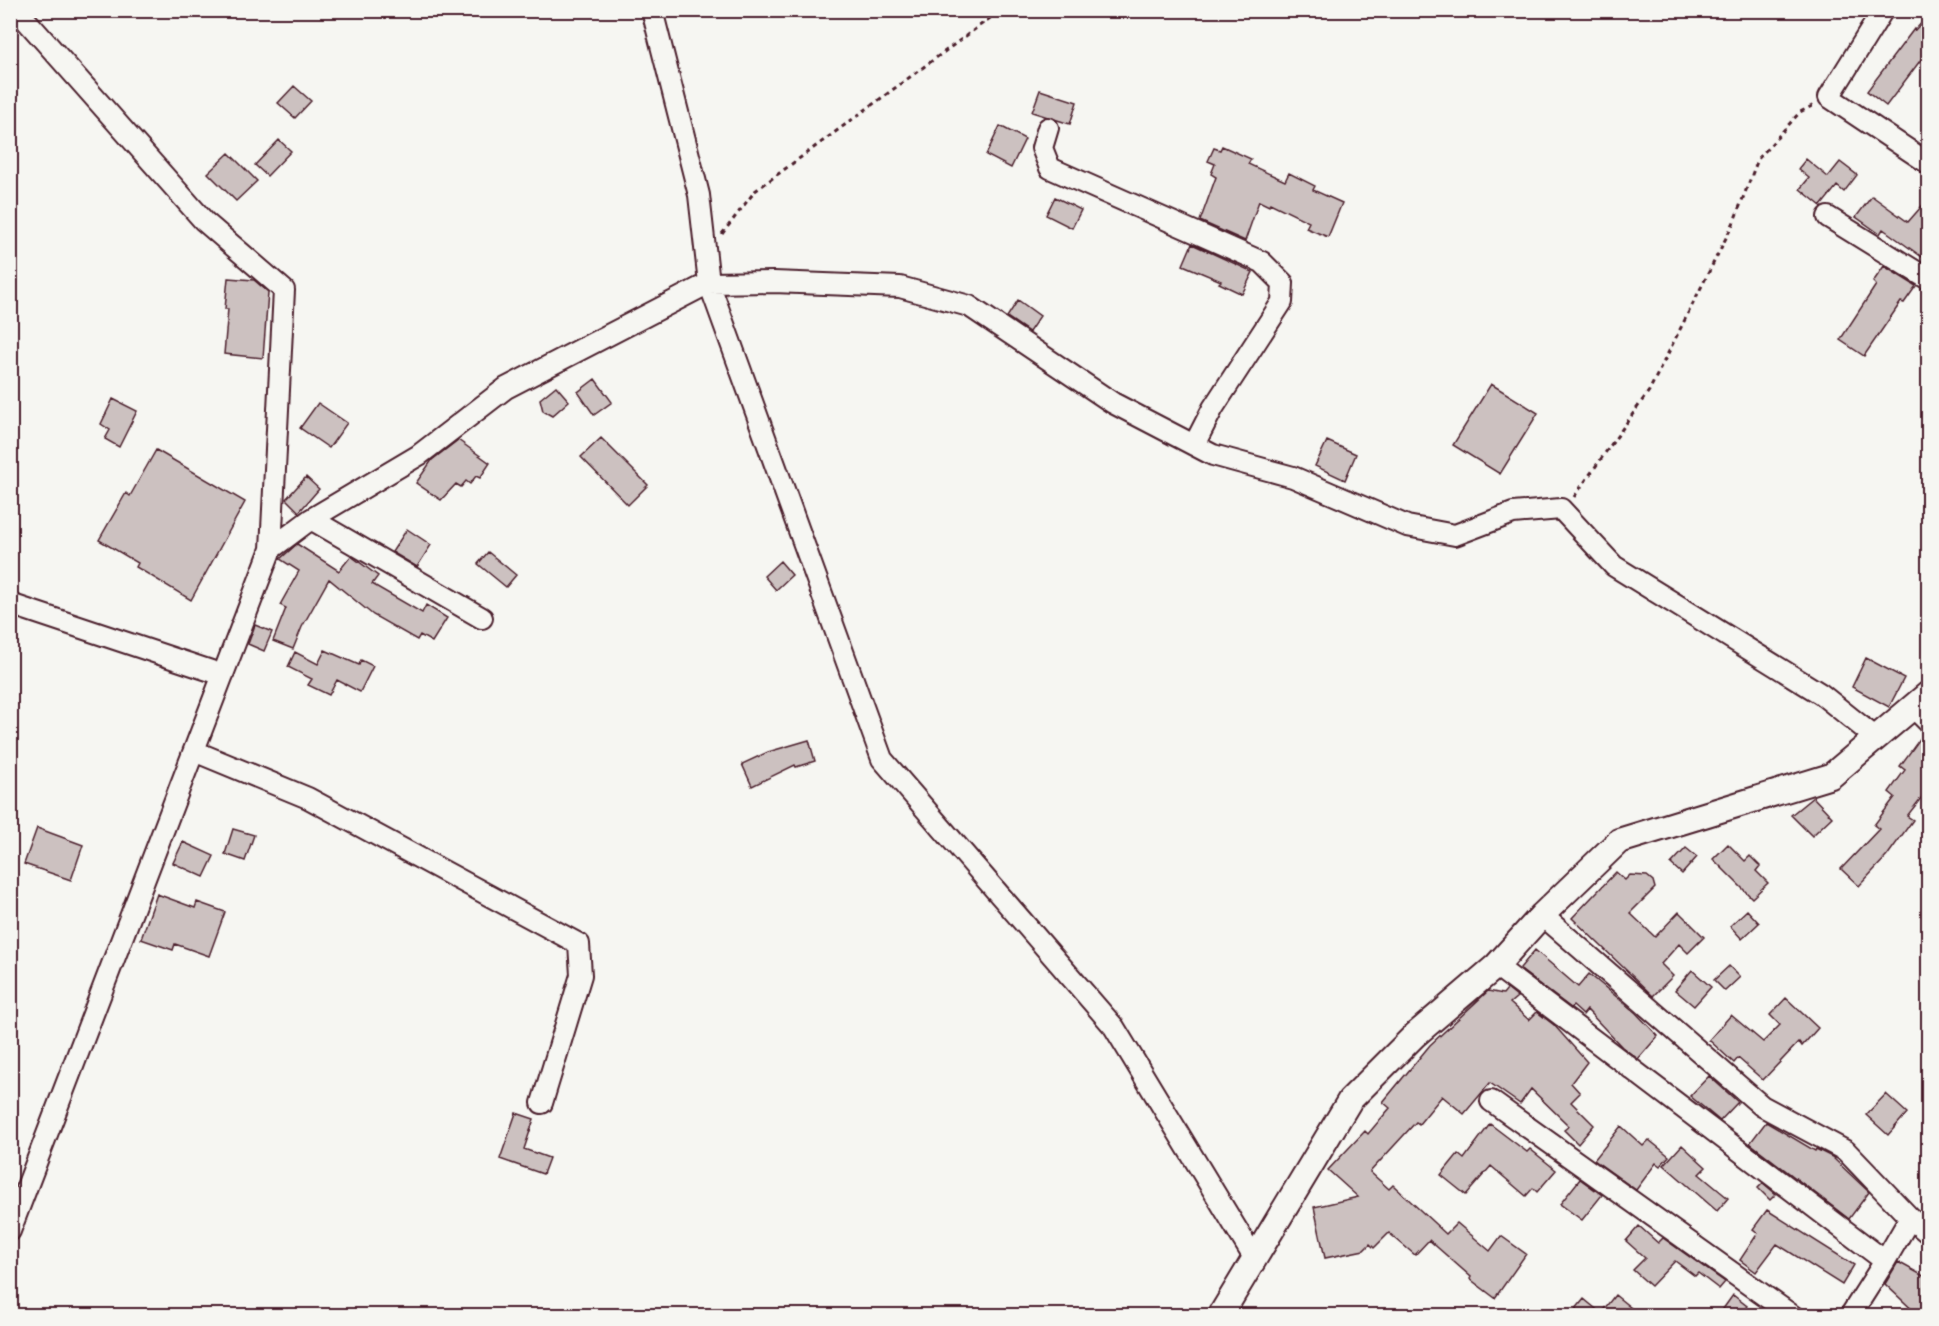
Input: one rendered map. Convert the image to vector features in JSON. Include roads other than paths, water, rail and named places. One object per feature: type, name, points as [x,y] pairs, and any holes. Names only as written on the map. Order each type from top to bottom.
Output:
[{"type":"street","points":[[10,1231],[271,549],[284,290],[204,221],[17,10]]},
{"type":"street","points":[[652,10],[699,195],[710,283],[882,759],[1114,1027],[1253,1256]]},
{"type":"street","points":[[1883,10],[1829,97],[1929,163]]},
{"type":"street","points":[[1048,128],[1042,148],[1050,168],[1262,262],[1283,283],[1282,302],[1213,408],[1194,445]]},
{"type":"street","points":[[1828,216],[1929,279]]},
{"type":"street","points":[[271,549],[311,519],[419,456],[506,388],[710,283],[774,282],[900,287],[969,306],[1113,404],[1213,455],[1293,477],[1407,526],[1455,535],[1513,513],[1561,508],[1614,566],[1821,694],[1876,738]]},
{"type":"street","points":[[311,519],[482,618]]},
{"type":"street","points":[[10,604],[223,675]]},
{"type":"street","points":[[1222,1314],[1253,1256],[1350,1100],[1414,1035],[1497,966],[1542,915],[1619,841],[1831,776],[1876,738],[1923,707]]},
{"type":"street","points":[[194,751],[326,807],[579,944],[581,975],[542,1103]]},
{"type":"street","points":[[1542,915],[1762,1106],[1846,1151],[1910,1218],[1929,1233]]},
{"type":"street","points":[[1497,966],[1886,1262]]},
{"type":"street","points":[[1491,1101],[1794,1316]]},
{"type":"street","points":[[1850,1316],[1886,1262],[1910,1218]]}]
